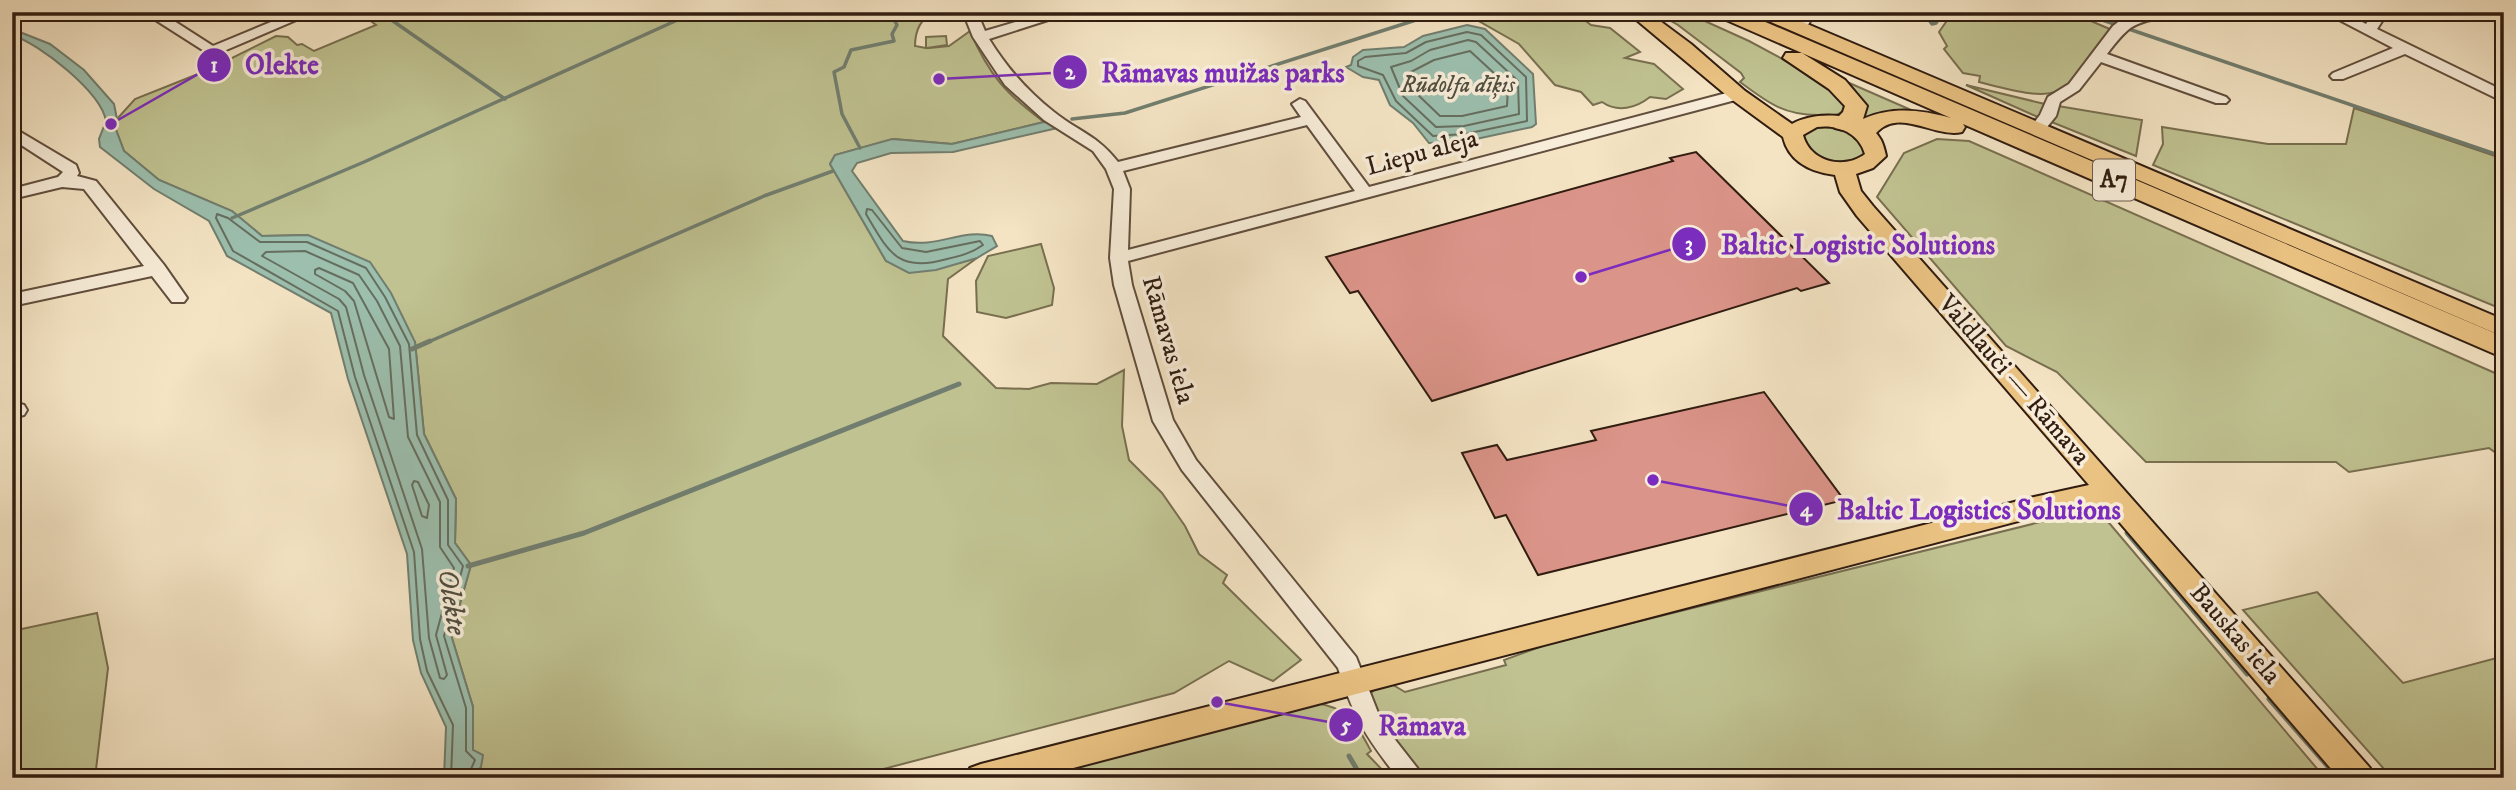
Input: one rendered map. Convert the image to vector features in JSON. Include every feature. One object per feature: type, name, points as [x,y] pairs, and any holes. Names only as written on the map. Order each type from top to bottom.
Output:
[{"type":"highway","name":"A7","points":[[1705,12],[2504,360]]},
{"type":"highway","name":"A7","points":[[1724,12],[2504,348]]},
{"type":"highway","points":[[1747,32],[1811,68],[1844,91],[1856,106],[1854,128],[1882,119],[1905,116],[1941,122],[2006,144]]},
{"type":"main road","points":[[1636,12],[1684,48],[1738,95],[1799,129]]},
{"type":"main road","points":[[1648,12],[1799,129]]},
{"type":"main road","points":[[1763,12],[1804,20],[2037,129],[2504,329]]},
{"type":"main road","points":[[1821,120],[1854,128],[1875,146],[1876,156],[1866,165],[1844,169],[1831,168],[1808,159],[1794,145],[1799,129],[1821,120]]},
{"type":"main road","name":"Valdlauči — Rāmava","points":[[1844,169],[1851,192],[1865,211],[2110,491]]},
{"type":"main road","points":[[981,778],[2009,514],[2110,491]]},
{"type":"main road","name":"Bauskas iela","points":[[2110,491],[2359,778]]},
{"type":"street","points":[[150,12],[212,52],[308,12]]},
{"type":"street","points":[[970,12],[980,37],[1010,82],[1050,117],[1099,148],[1114,168],[1311,119]]},
{"type":"street","points":[[980,37],[1066,12]]},
{"type":"street","points":[[2037,129],[2048,116],[2053,100],[2074,87],[2118,29],[2132,19],[2168,12]]},
{"type":"street","points":[[2331,12],[2504,97]]},
{"type":"street","points":[[2369,31],[2381,12]]},
{"type":"street","points":[[2338,76],[2405,49]]},
{"type":"street","points":[[2098,56],[2221,100]]},
{"type":"street","name":"Liepu aleja","points":[[1119,258],[1738,95]]},
{"type":"street","points":[[1300,104],[1365,193]]},
{"type":"street","points":[[12,132],[70,169],[71,173],[63,182]]},
{"type":"street","name":"Rāmavas iela","points":[[1114,168],[1122,190],[1119,258],[1123,285],[1163,421],[1189,465],[1348,664],[1374,730],[1413,778]]},
{"type":"street","points":[[12,194],[63,182],[83,181],[90,185],[178,298]]},
{"type":"street","points":[[12,300],[158,269]]},
{"type":"shaded area","points":[[359,12],[934,12],[922,22],[916,35],[915,46],[926,48],[926,37],[946,36],[947,45],[927,48],[949,46],[970,31],[984,60],[1000,82],[1044,122],[952,144],[894,139],[835,155],[830,164],[886,261],[959,263],[977,258],[948,279],[943,336],[996,388],[1029,389],[1051,383],[1097,384],[1124,370],[1122,426],[1129,460],[1162,493],[1185,526],[1199,554],[1227,575],[1223,583],[1301,660],[1273,681],[1229,661],[1174,693],[849,778],[472,778],[478,772],[473,750],[473,707],[451,635],[471,565],[455,543],[456,499],[424,434],[415,342],[308,235],[262,236],[232,211],[159,180],[124,151],[115,127],[117,119],[135,99],[208,70],[276,36],[288,37],[297,45],[302,44],[314,51],[376,25]]},
{"type":"shaded area","points":[[1479,12],[1586,12],[1582,18],[1591,25],[1610,28],[1640,52],[1625,58],[1654,64],[1683,89],[1666,99],[1650,97],[1627,108],[1602,102],[1593,105],[1581,92],[1555,85],[1519,44],[1470,16]]},
{"type":"shaded area","points":[[1655,12],[1685,12],[1749,41],[1790,63],[1841,96],[1846,108],[1838,114],[1808,115],[1778,107],[1740,82],[1744,78],[1741,73],[1678,25]]},
{"type":"shaded area","points":[[1741,12],[1750,12],[2504,332],[2504,339]]},
{"type":"shaded area","points":[[1953,12],[2070,12],[2112,30],[2070,83],[2046,94],[2030,93],[1979,82],[1980,76],[1963,73],[1944,49],[1947,46],[1939,32]]},
{"type":"shaded area","points":[[1815,68],[1918,113],[1862,120]]},
{"type":"shaded area","points":[[1966,85],[2049,105],[2040,118]]},
{"type":"shaded area","points":[[2058,106],[2142,120],[2136,156],[2049,121]]},
{"type":"shaded area","points":[[2354,108],[2504,159],[2504,310],[2153,165],[2163,144],[2162,127],[2268,144],[2346,144]]},
{"type":"shaded area","points":[[1818,126],[1842,128],[1868,152],[1859,162],[1832,162],[1819,158],[1802,137],[1804,133]]},
{"type":"shaded area","points":[[1937,139],[1969,141],[2504,377],[2504,459],[2489,448],[2349,472],[2336,462],[2146,462],[2057,372],[2006,346],[1877,197],[1904,153]]},
{"type":"shaded area","points":[[1041,244],[1054,288],[1052,305],[1006,318],[977,312],[976,281],[988,256]]},
{"type":"shaded area","points":[[2089,510],[2095,511],[2110,524],[2325,778],[1425,778],[1393,739],[1369,695],[1378,686],[1388,682],[1405,692],[1506,665],[1504,660],[1551,643]]},
{"type":"shaded area","points":[[2317,592],[2403,683],[2504,656],[2504,778],[2392,778],[2243,610]]},
{"type":"shaded area","points":[[97,613],[108,668],[95,778],[12,778],[12,631]]},
{"type":"shaded area","points":[[1316,703],[1337,709],[1351,718],[1371,751],[1367,754],[1390,778],[1024,778]]},
{"type":"water","name":"Rūdolfa dīķis","points":[[1467,25],[1485,29],[1533,74],[1536,124],[1532,127],[1467,141],[1429,143],[1413,123],[1390,105],[1379,80],[1363,77],[1346,67],[1351,65],[1353,57],[1363,50],[1404,47],[1423,36]]},
{"type":"water","name":"Olekte","points":[[12,29],[50,44],[84,70],[114,104],[117,119],[115,127],[124,151],[159,180],[232,211],[262,236],[308,235],[370,262],[391,293],[415,342],[424,434],[456,499],[455,543],[471,565],[451,635],[473,707],[473,750],[483,755],[481,767],[472,778],[444,778],[446,727],[421,673],[413,640],[407,554],[348,379],[331,313],[227,256],[209,221],[154,189],[100,147],[99,139],[106,121],[102,109],[68,70],[38,48],[12,35]]},
{"type":"water","points":[[1044,122],[1057,123],[1062,127],[953,152],[891,153],[857,163],[852,171],[903,241],[927,242],[981,234],[992,236],[997,246],[977,258],[936,270],[909,273],[886,261],[830,164],[835,155],[892,139],[952,144]]},
{"type":"building","points":[[1696,152],[1829,283],[1801,291],[1797,288],[1432,401],[1358,291],[1350,293],[1326,257],[1673,161],[1670,158]]},
{"type":"building","points":[[1764,392],[1844,500],[1538,575],[1506,515],[1495,518],[1462,453],[1497,445],[1507,460],[1596,440],[1591,431]]},
{"type":"waterway","points":[[380,12],[504,98]]},
{"type":"waterway","points":[[504,98],[695,12]]},
{"type":"waterway","points":[[860,148],[842,114],[834,72],[844,67],[851,50],[894,41],[892,34],[897,25],[890,12]]},
{"type":"waterway","points":[[1072,119],[1125,113],[1441,12]]},
{"type":"waterway","points":[[1936,12],[1929,20],[1932,24],[1936,23],[1943,12]]},
{"type":"waterway","points":[[2079,12],[2504,157]]},
{"type":"waterway","points":[[2089,12],[2108,21]]},
{"type":"waterway","points":[[232,218],[504,98]]},
{"type":"waterway","points":[[426,343],[764,196],[833,171]]},
{"type":"waterway","points":[[412,349],[430,341]]},
{"type":"waterway","points":[[468,566],[584,533],[959,384]]},
{"type":"waterway","points":[[2127,533],[2247,674]]},
{"type":"waterway","points":[[2269,699],[2338,778]]},
{"type":"waterway","points":[[1349,756],[1362,778]]},
{"type":"place","name":"Rāmavas muižas parks","points":[[939,79]]},
{"type":"place","name":"Olekte","points":[[111,124]]},
{"type":"place","name":"Baltic Logistic Solutions","points":[[1581,277]]},
{"type":"place","name":"Baltic Logistics Solutions","points":[[1653,480]]},
{"type":"place","name":"Rāmava","points":[[1217,702]]}]
